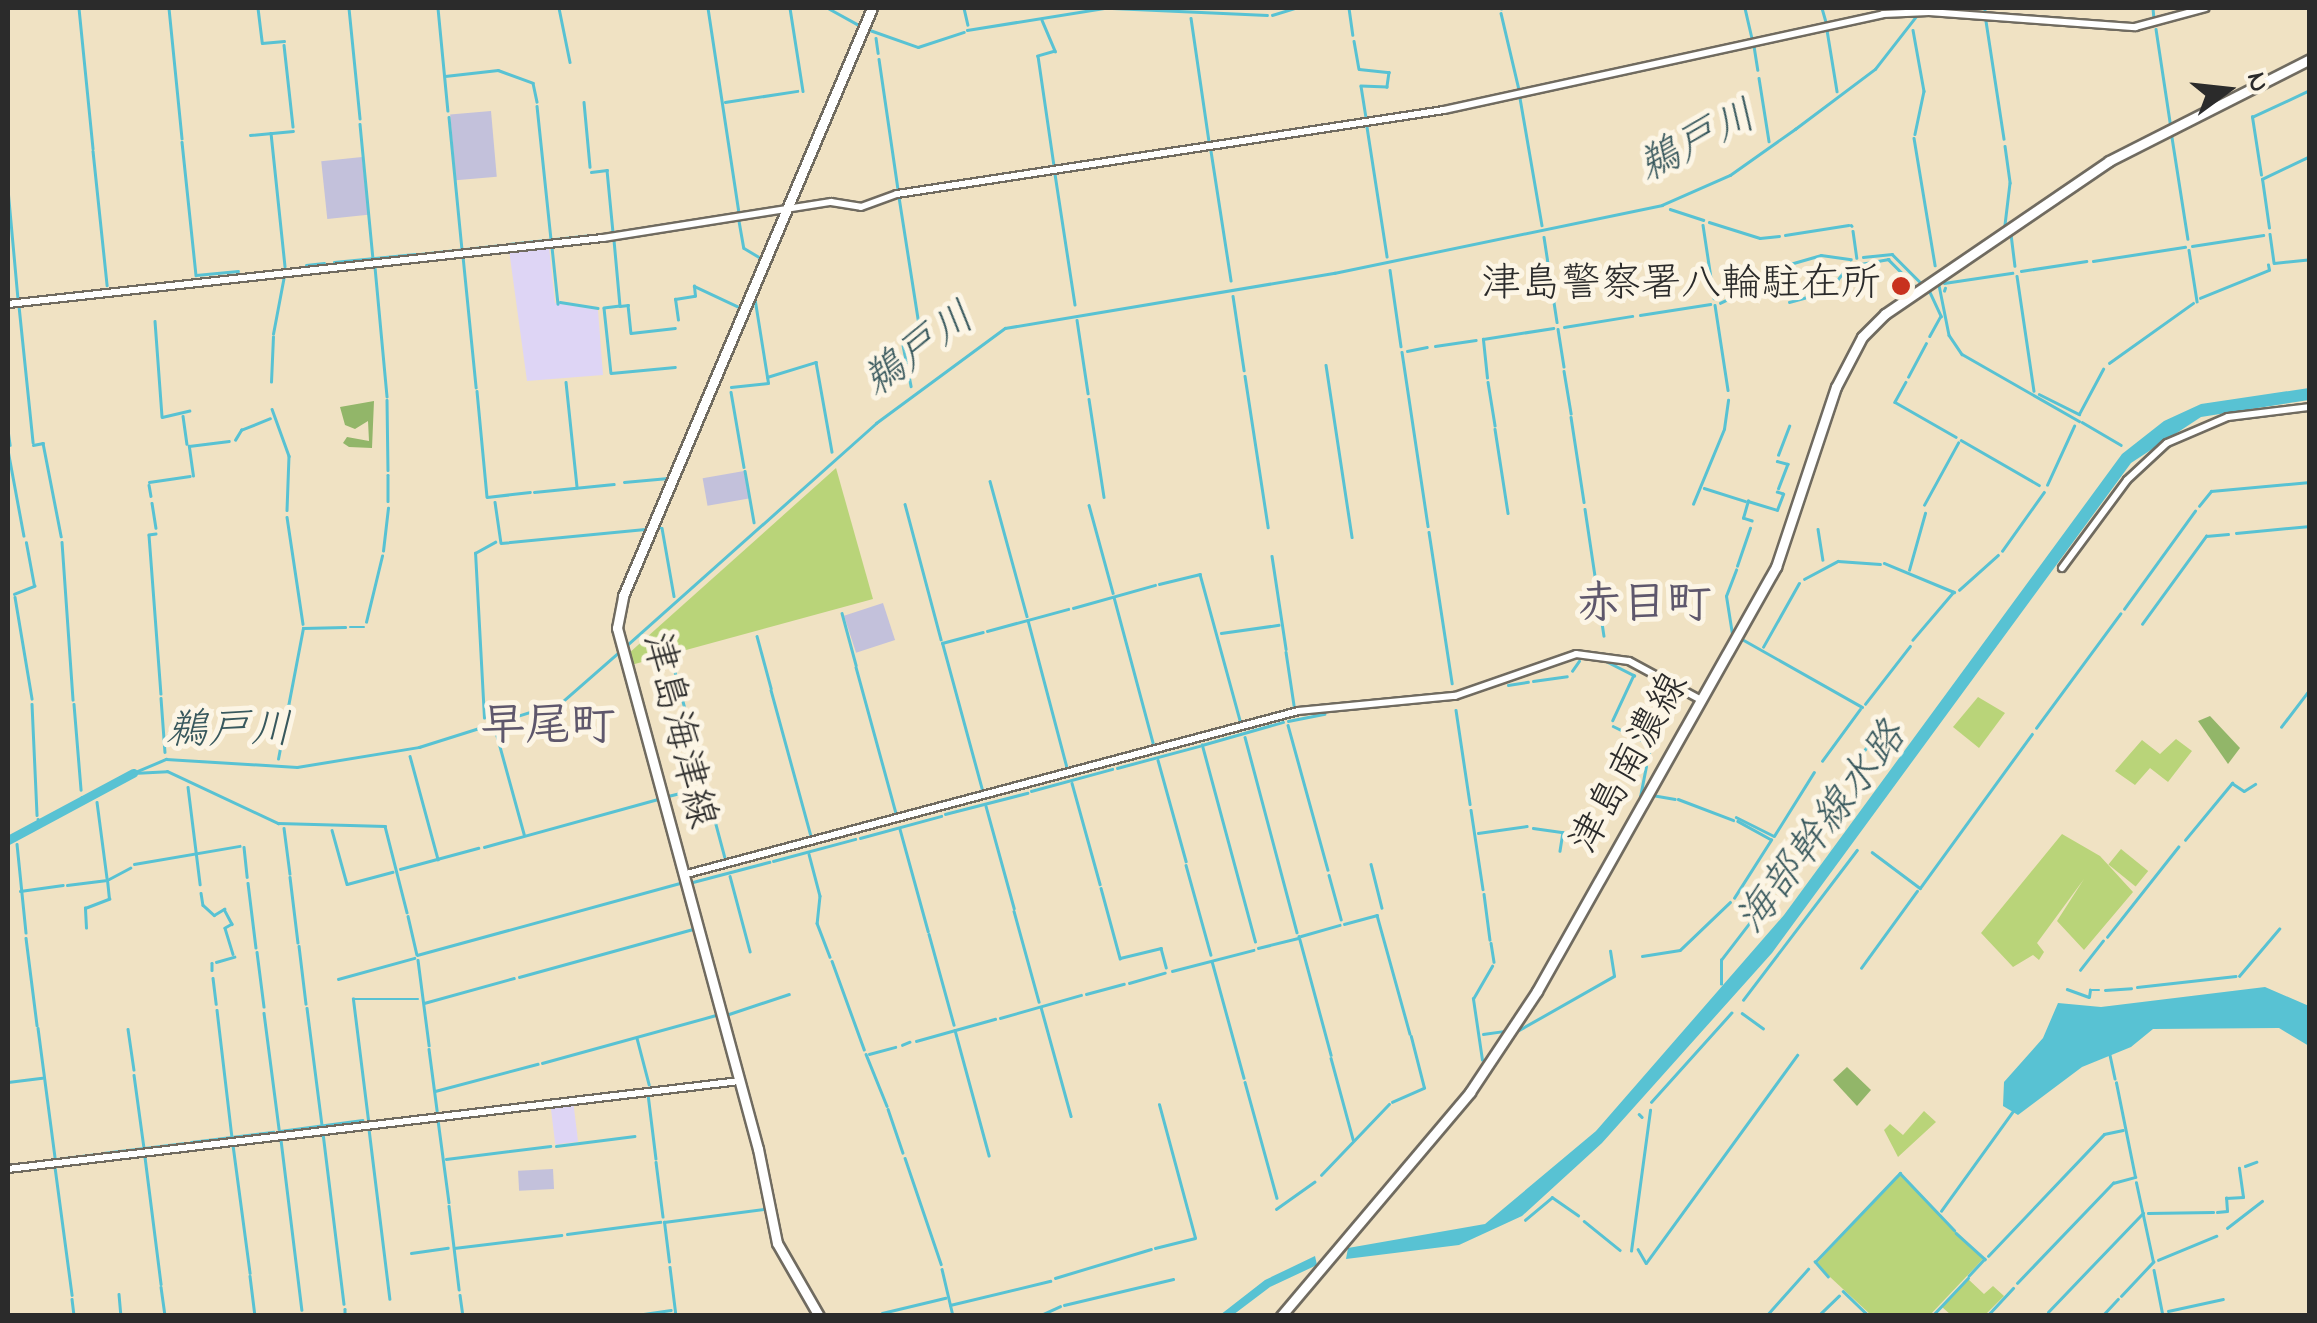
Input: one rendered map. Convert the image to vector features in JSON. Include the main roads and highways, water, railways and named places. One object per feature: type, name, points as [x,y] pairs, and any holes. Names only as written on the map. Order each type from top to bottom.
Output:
[{"type":"main road","name":"津島海津線","points":[[819,1316],[777,1243],[740,1081],[622,650],[623,596],[872,8]]},
{"type":"main road","name":"津島南濃線","points":[[1282,1316],[1490,1064],[1776,567],[1836,386],[1873,326],[2109,161],[2310,59]]},
{"type":"water","points":[[2309,388],[2309,400],[2201,417],[2131,463],[1772,953],[1602,1143],[1522,1216],[1459,1245],[1346,1259],[1348,1248],[1485,1224],[1596,1131],[1784,915],[2122,454],[2164,421],[2201,404]]},
{"type":"water","points":[[2265,987],[2309,1006],[2309,1046],[2279,1028],[2153,1029],[2131,1047],[2082,1067],[2018,1115],[2003,1106],[2004,1082],[2043,1038],[2058,1003],[2101,1007]]},
{"type":"water","points":[[1315,1256],[1317,1265],[1270,1287],[1233,1315],[1220,1315],[1265,1280]]},
{"type":"waterway","points":[[79,8],[93,148]]},
{"type":"waterway","points":[[169,8],[182,138]]},
{"type":"waterway","points":[[258,8],[262,43],[284,41]]},
{"type":"waterway","points":[[349,8],[360,118]]},
{"type":"waterway","points":[[438,8],[448,111]]},
{"type":"waterway","points":[[559,8],[570,62]]},
{"type":"waterway","points":[[708,8],[739,212]]},
{"type":"waterway","points":[[790,8],[803,91]]},
{"type":"waterway","points":[[828,8],[859,25]]},
{"type":"waterway","points":[[964,8],[968,25]]},
{"type":"waterway","points":[[967,30],[1105,8]]},
{"type":"waterway","points":[[1112,8],[1267,15]]},
{"type":"waterway","points":[[1272,15],[1295,8]]},
{"type":"waterway","points":[[1349,8],[1353,35]]},
{"type":"waterway","points":[[1745,8],[1752,38]]},
{"type":"waterway","points":[[1822,8],[1826,22]]},
{"type":"waterway","points":[[2153,8],[2154,19]]},
{"type":"waterway","points":[[1501,13],[1519,90]]},
{"type":"waterway","name":"鵜戸川","points":[[626,646],[876,423],[1005,328],[1334,273],[1662,205],[1730,175],[1795,129],[1875,69],[1917,15]]},
{"type":"waterway","points":[[1191,18],[1209,142]]},
{"type":"waterway","points":[[1042,20],[1055,51],[1038,56],[1054,166]]},
{"type":"waterway","points":[[1986,21],[2004,139]]},
{"type":"waterway","points":[[867,29],[918,47],[964,32]]},
{"type":"waterway","points":[[2156,29],[2170,122]]},
{"type":"waterway","points":[[1827,30],[1837,91]]},
{"type":"waterway","points":[[1913,30],[1924,91],[1915,134]]},
{"type":"waterway","points":[[876,38],[878,53]]},
{"type":"waterway","points":[[1354,41],[1359,69],[1389,72],[1387,87],[1361,86],[1366,118]]},
{"type":"waterway","points":[[284,45],[293,127]]},
{"type":"waterway","points":[[1754,46],[1758,70]]},
{"type":"waterway","points":[[879,59],[898,189]]},
{"type":"waterway","points":[[445,76],[498,70],[533,83],[537,102]]},
{"type":"waterway","points":[[1759,78],[1769,141]]},
{"type":"waterway","points":[[2261,175],[2252,117],[2310,90]]},
{"type":"waterway","points":[[725,102],[797,91]]},
{"type":"waterway","points":[[1520,98],[1542,225]]},
{"type":"waterway","points":[[584,102],[590,167]]},
{"type":"waterway","points":[[537,106],[551,240]]},
{"type":"waterway","points":[[449,117],[462,249]]},
{"type":"waterway","points":[[360,124],[373,258]]},
{"type":"waterway","points":[[1367,127],[1387,256]]},
{"type":"waterway","points":[[250,135],[293,131]]},
{"type":"waterway","points":[[2171,131],[2188,239]]},
{"type":"waterway","points":[[271,133],[285,266]]},
{"type":"waterway","points":[[1914,138],[1935,265]]},
{"type":"waterway","points":[[182,142],[196,275],[238,271]]},
{"type":"waterway","points":[[2005,146],[2010,183],[2005,225]]},
{"type":"waterway","points":[[93,151],[107,285]]},
{"type":"waterway","points":[[1211,151],[1231,280]]},
{"type":"waterway","points":[[2269,228],[2262,179],[2310,156]]},
{"type":"waterway","points":[[591,172],[607,170],[613,232]]},
{"type":"waterway","points":[[1055,174],[1075,304]]},
{"type":"waterway","points":[[8,189],[18,298]]},
{"type":"waterway","points":[[899,197],[920,331],[902,340],[911,386]]},
{"type":"waterway","points":[[1670,209],[1703,220]]},
{"type":"waterway","points":[[664,225],[723,216]]},
{"type":"waterway","points":[[739,221],[744,248],[759,257]]},
{"type":"waterway","points":[[1709,222],[1760,238],[1779,236]]},
{"type":"waterway","points":[[1703,225],[1714,298]]},
{"type":"waterway","points":[[1785,235],[1848,225]]},
{"type":"waterway","points":[[617,232],[656,226]]},
{"type":"waterway","points":[[1853,231],[1857,258]]},
{"type":"waterway","points":[[2011,234],[2015,266]]},
{"type":"waterway","points":[[2270,234],[2274,263],[2310,259]]},
{"type":"waterway","points":[[509,244],[592,235]]},
{"type":"waterway","points":[[2192,246],[2263,235]]},
{"type":"waterway","points":[[1544,237],[1557,322]]},
{"type":"waterway","points":[[614,240],[620,306],[628,305],[631,333],[675,328]]},
{"type":"waterway","points":[[420,254],[502,245]]},
{"type":"waterway","points":[[552,247],[558,304]]},
{"type":"waterway","points":[[2093,261],[2185,247]]},
{"type":"waterway","points":[[2189,250],[2197,301]]},
{"type":"waterway","points":[[334,262],[415,254]]},
{"type":"waterway","points":[[1863,257],[1892,254],[1921,283]]},
{"type":"waterway","points":[[1790,264],[1821,255],[1851,259]]},
{"type":"waterway","points":[[463,256],[476,387]]},
{"type":"waterway","points":[[1855,265],[1888,259],[1914,285]]},
{"type":"waterway","points":[[2021,271],[2086,261]]},
{"type":"waterway","points":[[306,265],[324,263]]},
{"type":"waterway","points":[[1789,302],[1829,291],[1850,263]]},
{"type":"waterway","points":[[2200,298],[2269,270],[2268,265]]},
{"type":"waterway","points":[[375,267],[387,396]]},
{"type":"waterway","points":[[1390,270],[1401,346]]},
{"type":"waterway","points":[[1720,303],[1783,273]]},
{"type":"waterway","points":[[1944,283],[2012,273]]},
{"type":"waterway","points":[[273,334],[284,276]]},
{"type":"waterway","points":[[2017,276],[2034,391]]},
{"type":"waterway","points":[[1939,285],[1949,335],[1962,354],[2079,421]]},
{"type":"waterway","points":[[678,320],[675,299],[695,296],[694,286],[739,307]]},
{"type":"waterway","points":[[1929,290],[1941,316],[1930,336]]},
{"type":"waterway","points":[[731,387],[768,383],[754,296]]},
{"type":"waterway","points":[[1233,296],[1244,370]]},
{"type":"waterway","points":[[560,302],[598,308]]},
{"type":"waterway","points":[[2109,363],[2193,303]]},
{"type":"waterway","points":[[1640,315],[1710,304]]},
{"type":"waterway","points":[[1715,305],[1728,390]]},
{"type":"waterway","points":[[19,306],[33,442]]},
{"type":"waterway","points":[[620,306],[604,308],[611,373],[675,367]]},
{"type":"waterway","points":[[1564,327],[1632,316]]},
{"type":"waterway","points":[[1077,320],[1088,393]]},
{"type":"waterway","points":[[155,321],[162,417],[189,411]]},
{"type":"waterway","points":[[1487,378],[1483,339],[1553,328]]},
{"type":"waterway","points":[[1558,329],[1564,367]]},
{"type":"waterway","points":[[271,382],[273,337]]},
{"type":"waterway","points":[[1435,346],[1476,340]]},
{"type":"waterway","points":[[1908,377],[1926,343]]},
{"type":"waterway","points":[[1407,351],[1427,347]]},
{"type":"waterway","points":[[1402,352],[1428,526]]},
{"type":"waterway","points":[[767,377],[816,362],[832,452]]},
{"type":"waterway","points":[[1326,365],[1352,537]]},
{"type":"waterway","points":[[2039,394],[2079,414],[2103,369]]},
{"type":"waterway","points":[[1564,371],[1571,413]]},
{"type":"waterway","points":[[1245,376],[1268,527]]},
{"type":"waterway","points":[[566,382],[577,487]]},
{"type":"waterway","points":[[1488,382],[1495,425]]},
{"type":"waterway","points":[[1906,382],[1895,402],[1956,437]]},
{"type":"waterway","points":[[477,391],[487,497],[530,492]]},
{"type":"waterway","points":[[731,392],[744,467]]},
{"type":"waterway","points":[[1089,399],[1104,497]]},
{"type":"waterway","points":[[387,400],[388,470]]},
{"type":"waterway","points":[[1693,504],[1724,429],[1728,400]]},
{"type":"waterway","points":[[272,409],[289,456],[287,510]]},
{"type":"waterway","points":[[183,416],[187,444]]},
{"type":"waterway","points":[[1571,417],[1584,502]]},
{"type":"waterway","points":[[235,440],[241,430],[270,418]]},
{"type":"waterway","points":[[2082,422],[2121,445]]},
{"type":"waterway","points":[[1778,455],[1789,426]]},
{"type":"waterway","points":[[2047,485],[2074,426]]},
{"type":"waterway","points":[[1495,429],[1508,513]]},
{"type":"waterway","points":[[8,430],[10,445]]},
{"type":"waterway","points":[[1961,440],[2039,485]]},
{"type":"waterway","points":[[193,476],[189,446],[229,441]]},
{"type":"waterway","points":[[33,445],[43,443],[61,536]]},
{"type":"waterway","points":[[1924,505],[1958,443]]},
{"type":"waterway","points":[[8,450],[24,536]]},
{"type":"waterway","points":[[1777,461],[1788,464],[1779,488]]},
{"type":"waterway","points":[[745,471],[754,522]]},
{"type":"waterway","points":[[388,475],[388,501]]},
{"type":"waterway","points":[[149,482],[190,476]]},
{"type":"waterway","points":[[624,482],[668,478]]},
{"type":"waterway","points":[[990,481],[1027,616]]},
{"type":"waterway","points":[[2199,506],[2211,491],[2310,482]]},
{"type":"waterway","points":[[534,492],[614,484]]},
{"type":"waterway","points":[[149,485],[151,496]]},
{"type":"waterway","points":[[1704,488],[1745,501]]},
{"type":"waterway","points":[[1752,521],[1743,518],[1748,501],[1777,510],[1783,494],[1777,492]]},
{"type":"waterway","points":[[2002,551],[2044,492]]},
{"type":"waterway","points":[[495,502],[501,543],[647,529]]},
{"type":"waterway","points":[[152,503],[156,528]]},
{"type":"waterway","points":[[905,504],[941,639]]},
{"type":"waterway","points":[[1089,505],[1113,593]]},
{"type":"waterway","points":[[383,551],[388,508]]},
{"type":"waterway","points":[[1585,509],[1604,636]]},
{"type":"waterway","points":[[2124,609],[2195,511]]},
{"type":"waterway","points":[[1909,570],[1925,513]]},
{"type":"waterway","points":[[287,517],[303,624]]},
{"type":"waterway","points":[[2236,533],[2310,526]]},
{"type":"waterway","points":[[656,528],[662,528],[674,596]]},
{"type":"waterway","points":[[1737,566],[1750,528]]},
{"type":"waterway","points":[[1818,529],[1823,560]]},
{"type":"waterway","points":[[1429,532],[1452,683]]},
{"type":"waterway","points":[[156,534],[149,535],[161,694]]},
{"type":"waterway","points":[[2142,624],[2206,536],[2228,534]]},
{"type":"waterway","points":[[62,542],[73,700]]},
{"type":"waterway","points":[[484,718],[475,553],[495,542]]},
{"type":"waterway","points":[[14,594],[34,586],[26,543]]},
{"type":"waterway","points":[[1959,590],[1998,555]]},
{"type":"waterway","points":[[366,622],[382,556]]},
{"type":"waterway","points":[[1272,556],[1286,649]]},
{"type":"waterway","points":[[1804,579],[1838,561],[1880,564]]},
{"type":"waterway","points":[[1884,563],[1954,592],[1913,640]]},
{"type":"waterway","points":[[1732,634],[1726,596],[1736,570]]},
{"type":"waterway","points":[[1159,584],[1200,574],[1240,720]]},
{"type":"waterway","points":[[1763,647],[1799,583]]},
{"type":"waterway","points":[[1073,608],[1155,585]]},
{"type":"waterway","points":[[15,597],[32,699]]},
{"type":"waterway","points":[[1114,597],[1153,743]]},
{"type":"waterway","points":[[987,631],[1068,609]]},
{"type":"waterway","points":[[842,613],[856,665]]},
{"type":"waterway","points":[[2036,728],[2120,614]]},
{"type":"waterway","points":[[1028,620],[1067,768]]},
{"type":"waterway","points":[[1221,633],[1278,625]]},
{"type":"waterway","points":[[278,759],[303,628],[345,627]]},
{"type":"waterway","points":[[350,627],[364,627]]},
{"type":"waterway","points":[[982,790],[942,643],[983,632]]},
{"type":"waterway","points":[[757,636],[771,688]]},
{"type":"waterway","name":"海部幹線水路","points":[[1742,639],[1862,707]]},
{"type":"waterway","name":"海部幹線水路","points":[[1865,704],[1910,646]]},
{"type":"waterway","name":"鵜戸川","points":[[133,773],[166,759],[297,767],[419,747],[562,702],[620,651]]},
{"type":"waterway","points":[[1286,652],[1294,705]]},
{"type":"waterway","points":[[1604,660],[1634,675],[1613,720]]},
{"type":"waterway","points":[[1572,671],[1579,661]]},
{"type":"waterway","points":[[673,664],[725,858]]},
{"type":"waterway","points":[[856,667],[896,813]]},
{"type":"waterway","points":[[1533,681],[1567,676]]},
{"type":"waterway","points":[[1508,685],[1528,682]]},
{"type":"waterway","points":[[2281,727],[2310,689]]},
{"type":"waterway","points":[[771,690],[811,836]]},
{"type":"waterway","points":[[161,698],[165,752]]},
{"type":"waterway","points":[[32,704],[37,815]]},
{"type":"waterway","points":[[74,704],[81,790]]},
{"type":"waterway","name":"海部幹線水路","points":[[1822,761],[1860,709]]},
{"type":"waterway","points":[[1456,710],[1470,804]]},
{"type":"waterway","points":[[1288,721],[1324,714]]},
{"type":"waterway","points":[[1255,942],[1202,745],[1283,722]]},
{"type":"waterway","points":[[1288,725],[1328,870]]},
{"type":"waterway","points":[[1613,726],[1652,745],[1647,761]]},
{"type":"waterway","points":[[496,732],[524,834]]},
{"type":"waterway","points":[[1872,852],[1920,888],[2032,734]]},
{"type":"waterway","points":[[1245,737],[1297,932]]},
{"type":"waterway","name":"海部幹線水路","points":[[1846,775],[1872,740]]},
{"type":"waterway","points":[[1117,768],[1199,746]]},
{"type":"waterway","points":[[410,756],[438,859]]},
{"type":"waterway","points":[[1158,760],[1186,861]]},
{"type":"waterway","points":[[1640,797],[1646,767]]},
{"type":"waterway","points":[[1031,791],[1112,769]]},
{"type":"waterway","points":[[133,773],[167,771],[278,823],[385,826],[407,912]]},
{"type":"waterway","name":"海部幹線水路","points":[[1736,817],[1774,836],[1814,772]]},
{"type":"waterway","name":"鵜戸川","points":[[8,840],[133,773]]},
{"type":"waterway","points":[[1072,783],[1100,884]]},
{"type":"waterway","points":[[2185,840],[2232,783],[2244,791],[2255,784]]},
{"type":"waterway","points":[[188,787],[200,884]]},
{"type":"waterway","points":[[668,796],[704,787]]},
{"type":"waterway","name":"海部幹線水路","points":[[1721,984],[1721,960],[1794,865],[1836,789]]},
{"type":"waterway","points":[[945,814],[1027,793]]},
{"type":"waterway","points":[[1652,795],[1675,799]]},
{"type":"waterway","points":[[484,847],[658,799]]},
{"type":"waterway","points":[[1678,799],[1733,820]]},
{"type":"waterway","points":[[97,802],[107,878]]},
{"type":"waterway","points":[[986,806],[1014,908]]},
{"type":"waterway","points":[[1471,810],[1483,889]]},
{"type":"waterway","points":[[860,838],[941,816]]},
{"type":"waterway","name":"海部幹線水路","points":[[1734,898],[1771,840],[1738,822]]},
{"type":"waterway","points":[[1478,833],[1527,826]]},
{"type":"waterway","points":[[284,828],[290,874]]},
{"type":"waterway","points":[[1533,828],[1563,832],[1560,851]]},
{"type":"waterway","points":[[900,829],[928,931]]},
{"type":"waterway","points":[[332,830],[347,884],[392,872]]},
{"type":"waterway","points":[[773,861],[855,839]]},
{"type":"waterway","points":[[17,844],[26,933]]},
{"type":"waterway","points":[[134,864],[239,846]]},
{"type":"waterway","points":[[244,847],[247,877]]},
{"type":"waterway","points":[[2107,937],[2178,847]]},
{"type":"waterway","points":[[400,869],[478,848]]},
{"type":"waterway","name":"海部幹線水路","points":[[1743,1000],[1857,850]]},
{"type":"waterway","points":[[809,854],[820,896],[817,923],[830,957]]},
{"type":"waterway","points":[[689,883],[769,862]]},
{"type":"waterway","points":[[1371,864],[1382,908]]},
{"type":"waterway","points":[[1186,865],[1211,955]]},
{"type":"waterway","points":[[109,879],[130,868]]},
{"type":"waterway","points":[[1329,875],[1341,919]]},
{"type":"waterway","points":[[730,876],[750,951]]},
{"type":"waterway","points":[[290,877],[298,943]]},
{"type":"waterway","points":[[67,885],[105,880]]},
{"type":"waterway","points":[[86,928],[85,908],[109,899],[107,881]]},
{"type":"waterway","points":[[248,883],[256,948]]},
{"type":"waterway","points":[[417,955],[681,883]]},
{"type":"waterway","points":[[20,891],[63,885]]},
{"type":"waterway","points":[[1101,888],[1120,958],[1161,948],[1166,967]]},
{"type":"waterway","points":[[1861,968],[1917,891]]},
{"type":"waterway","points":[[201,893],[203,905],[214,915],[224,909],[232,924],[225,928],[233,954]]},
{"type":"waterway","points":[[1484,894],[1490,940]]},
{"type":"waterway","name":"海部幹線水路","points":[[1642,956],[1680,950],[1730,902]]},
{"type":"waterway","points":[[1014,911],[1039,1002]]},
{"type":"waterway","points":[[1344,924],[1377,915],[1410,1034]]},
{"type":"waterway","points":[[408,916],[417,954]]},
{"type":"waterway","points":[[1301,936],[1339,925]]},
{"type":"waterway","points":[[519,977],[693,929]]},
{"type":"waterway","points":[[2239,976],[2279,929]]},
{"type":"waterway","points":[[929,934],[954,1025]]},
{"type":"waterway","points":[[1299,936],[1331,1055]]},
{"type":"waterway","points":[[26,938],[37,1025]]},
{"type":"waterway","points":[[1258,948],[1298,938]]},
{"type":"waterway","points":[[2080,970],[2103,941]]},
{"type":"waterway","points":[[1491,943],[1494,962]]},
{"type":"waterway","points":[[299,946],[306,1004]]},
{"type":"waterway","points":[[1172,971],[1253,950]]},
{"type":"waterway","points":[[1519,1030],[1614,976],[1610,951]]},
{"type":"waterway","points":[[257,952],[264,1007]]},
{"type":"waterway","points":[[216,962],[234,957]]},
{"type":"waterway","points":[[338,979],[414,958]]},
{"type":"waterway","points":[[418,960],[429,1045]]},
{"type":"waterway","points":[[832,961],[864,1049]]},
{"type":"waterway","points":[[1212,961],[1244,1078]]},
{"type":"waterway","points":[[212,963],[212,970]]},
{"type":"waterway","points":[[1482,1060],[1473,999],[1492,966]]},
{"type":"waterway","points":[[1129,983],[1165,973]]},
{"type":"waterway","points":[[2137,987],[2235,976]]},
{"type":"waterway","points":[[213,978],[216,1004]]},
{"type":"waterway","points":[[424,1003],[514,978]]},
{"type":"waterway","points":[[1086,994],[1124,984]]},
{"type":"waterway","points":[[2105,990],[2131,988]]},
{"type":"waterway","points":[[2067,989],[2089,997],[2090,990],[2099,990]]},
{"type":"waterway","points":[[726,1015],[789,994]]},
{"type":"waterway","points":[[1000,1018],[1081,995]]},
{"type":"waterway","points":[[368,1120],[353,999],[418,999]]},
{"type":"waterway","points":[[1041,1007],[1071,1116]]},
{"type":"waterway","points":[[307,1008],[322,1125]]},
{"type":"waterway","points":[[217,1010],[232,1137]]},
{"type":"waterway","points":[[264,1013],[279,1129]]},
{"type":"waterway","points":[[1651,1102],[1731,1013]]},
{"type":"waterway","points":[[1742,1013],[1763,1028]]},
{"type":"waterway","points":[[542,1063],[716,1015]]},
{"type":"waterway","points":[[916,1041],[995,1019]]},
{"type":"waterway","points":[[38,1028],[55,1158]]},
{"type":"waterway","points":[[128,1029],[134,1070]]},
{"type":"waterway","points":[[955,1030],[989,1155]]},
{"type":"waterway","points":[[1483,1034],[1505,1031]]},
{"type":"waterway","points":[[1392,1102],[1424,1088],[1411,1037]]},
{"type":"waterway","points":[[637,1038],[649,1084]]},
{"type":"waterway","points":[[902,1045],[909,1042]]},
{"type":"waterway","points":[[869,1054],[895,1047]]},
{"type":"waterway","points":[[429,1049],[437,1110]]},
{"type":"waterway","points":[[866,1054],[887,1106]]},
{"type":"waterway","points":[[1638,1249],[1646,1263],[1797,1055]]},
{"type":"waterway","points":[[2110,1055],[2115,1078]]},
{"type":"waterway","points":[[1331,1058],[1353,1139]]},
{"type":"waterway","points":[[435,1091],[537,1064]]},
{"type":"waterway","points":[[134,1075],[144,1148]]},
{"type":"waterway","points":[[8,1082],[42,1078]]},
{"type":"waterway","points":[[1245,1082],[1277,1198]]},
{"type":"waterway","points":[[2017,1283],[2113,1183],[2135,1177],[2116,1083]]},
{"type":"waterway","points":[[648,1094],[656,1159]]},
{"type":"waterway","points":[[1321,1175],[1389,1104]]},
{"type":"waterway","points":[[1155,1248],[1195,1238],[1159,1105]]},
{"type":"waterway","points":[[888,1109],[903,1153]]},
{"type":"waterway","points":[[1631,1251],[1650,1110]]},
{"type":"waterway","points":[[1941,1211],[2013,1111]]},
{"type":"waterway","points":[[1639,1114],[1642,1117]]},
{"type":"waterway","points":[[280,1131],[362,1120]]},
{"type":"waterway","points":[[438,1120],[449,1202]]},
{"type":"waterway","points":[[369,1129],[390,1299]]},
{"type":"waterway","points":[[1988,1256],[2104,1134],[2123,1130]]},
{"type":"waterway","points":[[191,1142],[273,1132]]},
{"type":"waterway","points":[[323,1133],[344,1304]]},
{"type":"waterway","points":[[556,1146],[634,1136]]},
{"type":"waterway","points":[[281,1140],[302,1310]]},
{"type":"waterway","points":[[103,1153],[184,1143]]},
{"type":"waterway","points":[[233,1145],[250,1273]]},
{"type":"waterway","points":[[446,1159],[550,1146]]},
{"type":"waterway","points":[[57,1159],[95,1154]]},
{"type":"waterway","points":[[145,1157],[161,1284]]},
{"type":"waterway","points":[[905,1158],[941,1264]]},
{"type":"waterway","points":[[656,1162],[663,1217]]},
{"type":"waterway","points":[[2245,1166],[2256,1162]]},
{"type":"waterway","points":[[55,1167],[72,1295]]},
{"type":"waterway","points":[[2217,1212],[2227,1211],[2226,1198],[2243,1197],[2239,1168]]},
{"type":"waterway","points":[[1828,1277],[1815,1262],[1900,1173],[1954,1230]]},
{"type":"waterway","points":[[1276,1209],[1314,1182]]},
{"type":"waterway","points":[[2121,1296],[2153,1262],[2136,1183]]},
{"type":"waterway","points":[[1525,1220],[1552,1197],[1578,1215]]},
{"type":"waterway","points":[[2227,1228],[2262,1201]]},
{"type":"waterway","points":[[449,1206],[459,1289]]},
{"type":"waterway","points":[[669,1262],[664,1222],[764,1209]]},
{"type":"waterway","points":[[2148,1213],[2213,1212]]},
{"type":"waterway","points":[[2048,1312],[2143,1213]]},
{"type":"waterway","points":[[1584,1221],[1620,1250]]},
{"type":"waterway","points":[[567,1234],[660,1222]]},
{"type":"waterway","points":[[1956,1233],[1985,1259],[1969,1276]]},
{"type":"waterway","points":[[454,1248],[561,1235]]},
{"type":"waterway","points":[[2158,1260],[2216,1236]]},
{"type":"waterway","points":[[411,1253],[448,1248]]},
{"type":"waterway","points":[[1055,1278],[1151,1249]]},
{"type":"waterway","points":[[670,1267],[676,1316]]},
{"type":"waterway","points":[[942,1269],[953,1316]]},
{"type":"waterway","points":[[1766,1316],[1808,1269]]},
{"type":"waterway","points":[[2154,1270],[2163,1316]]},
{"type":"waterway","points":[[250,1276],[255,1316]]},
{"type":"waterway","points":[[1932,1316],[1968,1278]]},
{"type":"waterway","points":[[1064,1305],[1173,1279]]},
{"type":"waterway","points":[[950,1305],[1050,1281]]},
{"type":"waterway","points":[[161,1287],[165,1316]]},
{"type":"waterway","points":[[1987,1316],[2013,1288]]},
{"type":"waterway","points":[[1843,1291],[1869,1316]]},
{"type":"waterway","points":[[119,1294],[121,1316]]},
{"type":"waterway","points":[[460,1295],[463,1316]]},
{"type":"waterway","points":[[1818,1316],[1839,1296]]},
{"type":"waterway","points":[[882,1313],[945,1298]]},
{"type":"waterway","points":[[72,1299],[74,1316]]},
{"type":"waterway","points":[[2102,1316],[2118,1299]]},
{"type":"waterway","points":[[2168,1311],[2223,1299]]},
{"type":"waterway","points":[[1039,1316],[1060,1306]]},
{"type":"waterway","points":[[345,1309],[345,1316]]},
{"type":"waterway","points":[[630,1316],[671,1310]]},
{"type":"waterway","points":[[872,1316],[879,1314]]},
{"type":"place","name":"津島警察署八輪駐在所","points":[[1901,286]]},
{"type":"district","name":"赤目町","points":[[1644,607]]},
{"type":"district","name":"早尾町","points":[[548,729]]}]
